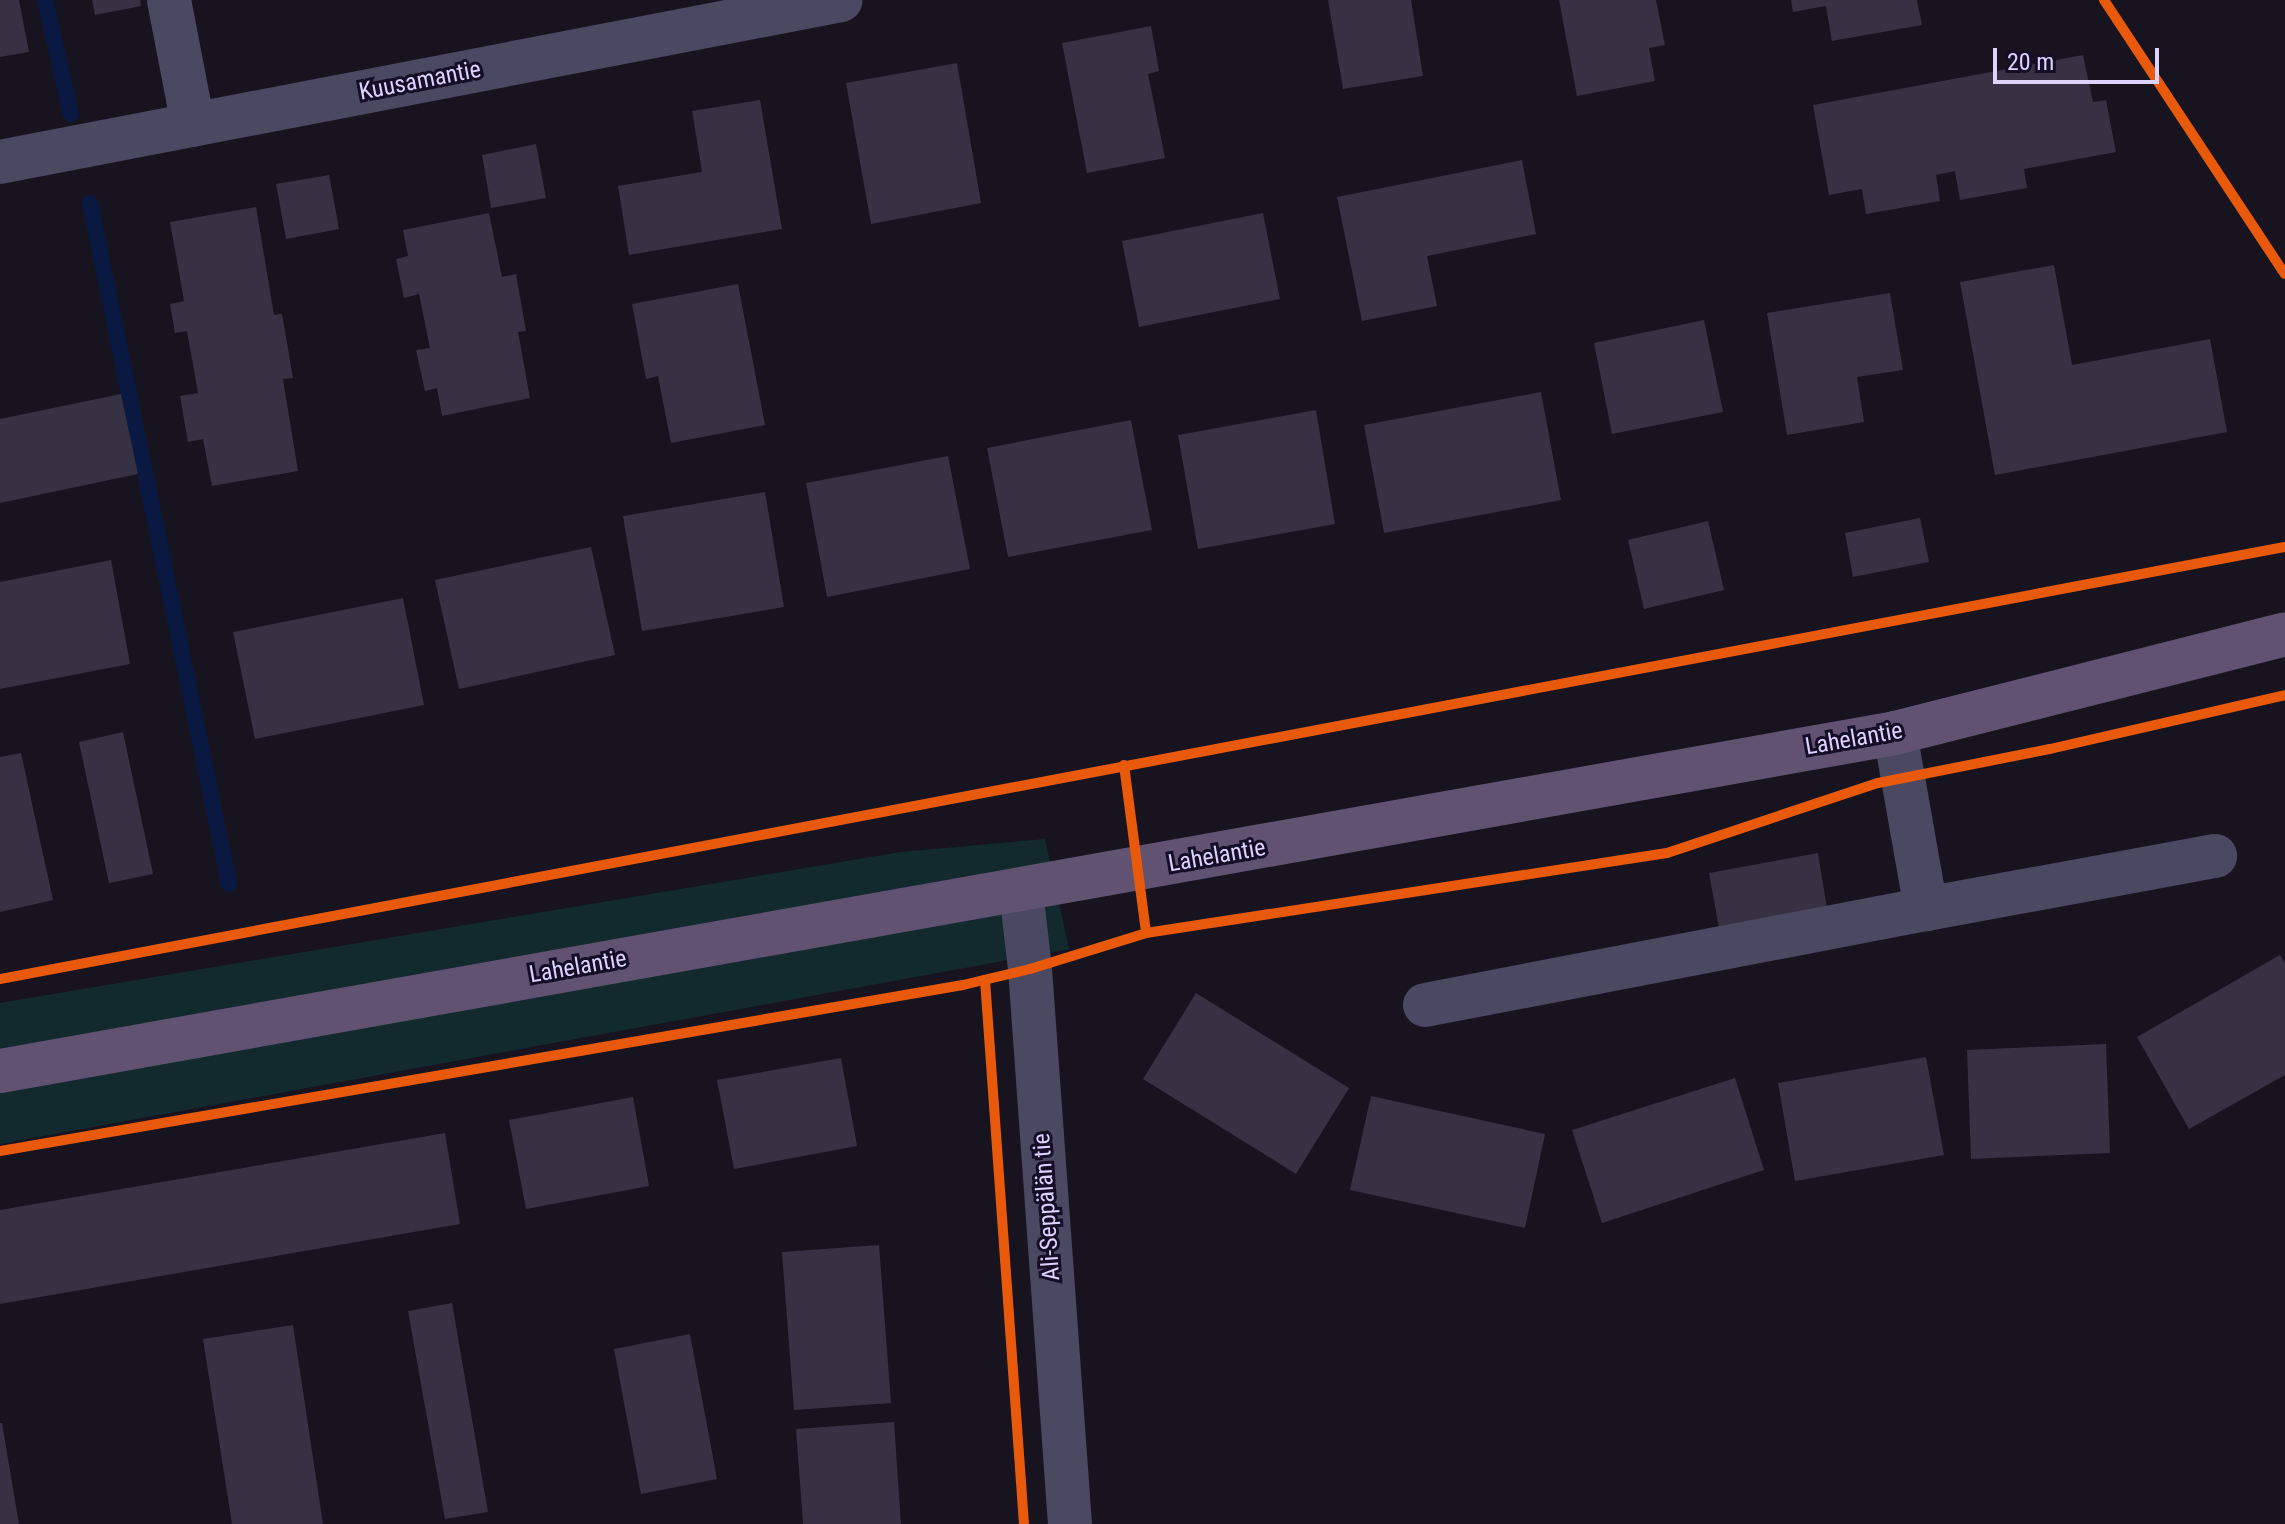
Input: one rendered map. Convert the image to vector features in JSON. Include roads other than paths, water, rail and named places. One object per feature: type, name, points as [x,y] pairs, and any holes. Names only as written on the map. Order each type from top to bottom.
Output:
[{"type":"main road","name":"Lahelantie","points":[[0,1071],[1895,733],[2285,634]]},
{"type":"street","points":[[169,0],[193,125]]},
{"type":"street","name":"Kuusamantie","points":[[0,162],[193,125],[678,15],[841,0]]},
{"type":"street","points":[[1895,733],[1926,909]]},
{"type":"street","points":[[1425,1005],[2215,856]]},
{"type":"street","name":"Ali-Seppälän tie","points":[[1021,891],[1030,969],[1070,1524]]},
{"type":"waterway","points":[[45,0],[71,114]]},
{"type":"waterway","points":[[90,203],[229,884]]}]
